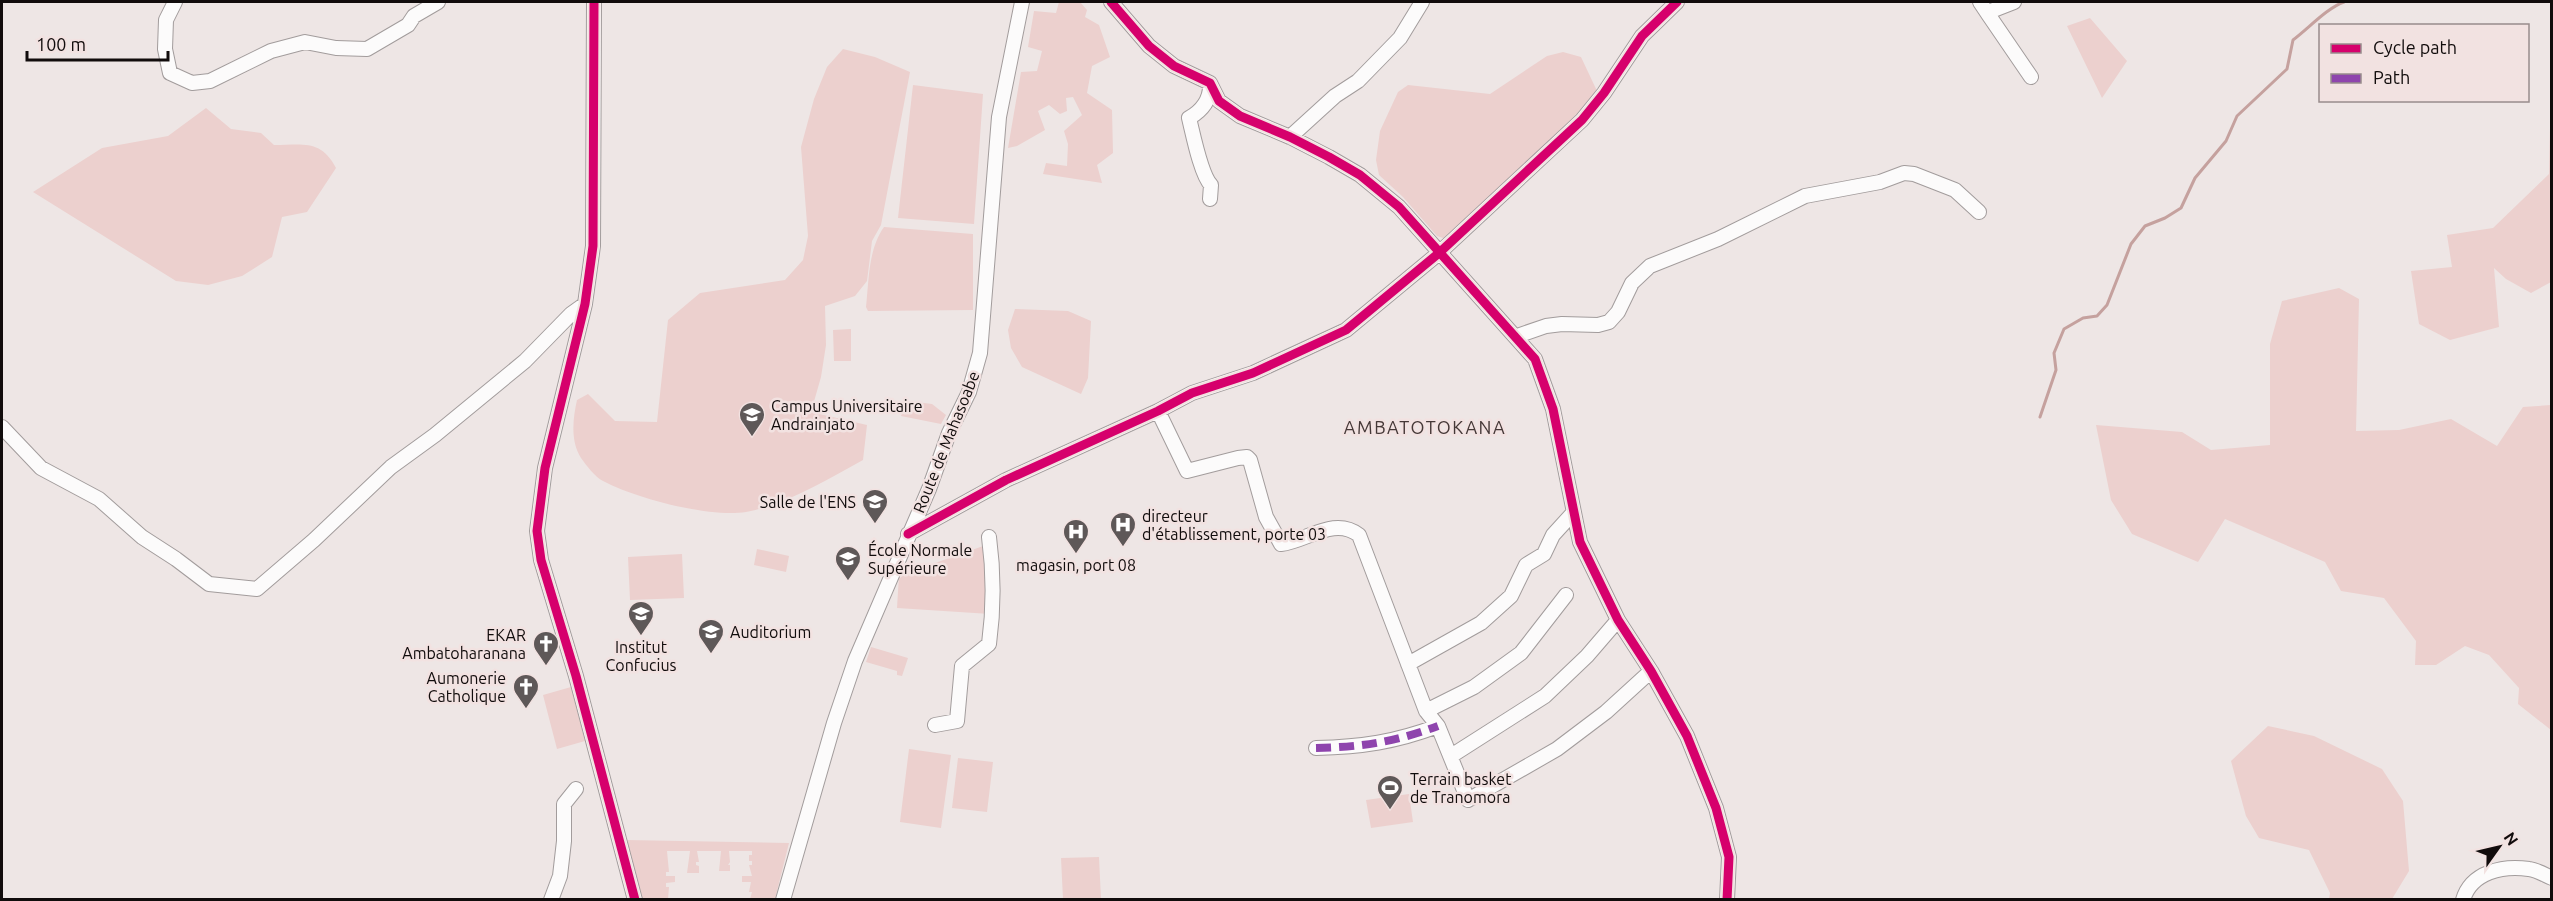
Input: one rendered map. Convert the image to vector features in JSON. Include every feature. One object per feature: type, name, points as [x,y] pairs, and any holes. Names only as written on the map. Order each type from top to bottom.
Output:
[{"type":"street","points":[[175,2],[172,13],[166,20],[165,49],[170,73],[192,83],[210,81],[271,51],[305,42],[336,48],[367,49],[408,25],[414,16],[438,2]]},
{"type":"street","points":[[594,2],[593,246],[585,304],[546,468],[537,531],[541,560],[576,676],[635,900]]},
{"type":"street","name":"Route de Mahasoabe","points":[[783,900],[855,661],[969,392],[980,353],[997,127],[1022,2]]},
{"type":"street","points":[[1111,2],[1149,46],[1174,66],[1210,82],[1218,101],[1240,116],[1290,137],[1360,175],[1399,207],[1497,318],[1517,336],[1535,359],[1548,389],[1580,542],[1618,620],[1651,671],[1688,736],[1716,808],[1729,857],[1726,900]]},
{"type":"street","points":[[1290,137],[1335,96],[1358,81],[1400,38],[1422,2]]},
{"type":"street","points":[[908,534],[1006,480],[1158,411],[1192,393],[1253,373],[1346,330],[1439,253],[1582,120],[1642,36],[1677,2]]},
{"type":"street","points":[[1980,2],[2031,77]]},
{"type":"street","points":[[1989,17],[1991,11],[2014,2]]},
{"type":"street","points":[[1210,82],[1210,93],[1206,103],[1189,118],[1201,163],[1207,180],[1212,185],[1210,199]]},
{"type":"street","points":[[1517,336],[1546,326],[1598,325],[1609,322],[1618,312],[1632,283],[1650,267],[1718,239],[1805,196],[1880,182],[1904,173],[1914,174],[1955,190],[1979,212]]},
{"type":"street","points":[[2,427],[41,468],[99,499],[142,537],[209,584],[257,589],[314,540],[391,467],[435,435],[525,361],[571,314],[585,304]]},
{"type":"street","points":[[1158,411],[1187,471],[1238,458],[1250,460],[1266,517],[1281,544],[1295,542],[1337,526],[1351,529],[1359,535],[1426,711],[1438,726],[1468,800],[1557,749],[1606,712],[1651,671]]},
{"type":"street","points":[[1408,664],[1481,623],[1512,596],[1526,565],[1544,555],[1554,535],[1573,513]]},
{"type":"street","points":[[935,725],[957,721],[962,666],[989,644],[993,609],[993,574],[989,537]]},
{"type":"street","points":[[1426,711],[1474,687],[1521,653],[1566,595]]},
{"type":"street","points":[[1451,756],[1545,696],[1587,656],[1618,620]]},
{"type":"street","points":[[1316,748],[1383,744],[1438,726]]},
{"type":"street","points":[[551,900],[560,876],[564,841],[564,804],[576,789]]},
{"type":"street","points":[[2463,900],[2471,883],[2490,872],[2506,868],[2531,869],[2552,878]]},
{"type":"shaded area","points":[[1059,2],[1080,2],[1087,10],[1085,17],[1099,25],[1110,57],[1092,66],[1087,93],[1112,110],[1113,153],[1097,165],[1102,183],[1043,174],[1046,163],[1067,166],[1068,144],[1064,131],[1082,115],[1073,97],[1066,98],[1067,111],[1060,114],[1049,105],[1038,111],[1045,130],[1017,146],[1008,148],[1021,72],[1037,71],[1042,51],[1028,47],[1034,11],[1056,13]]},
{"type":"shaded area","points":[[2090,18],[2127,61],[2102,98],[2067,26]]},
{"type":"shaded area","points":[[843,49],[875,57],[910,72],[881,225],[872,241],[867,281],[855,296],[825,306],[826,345],[821,377],[811,412],[867,425],[863,460],[792,497],[746,512],[713,512],[673,505],[634,494],[603,481],[585,464],[575,444],[574,422],[577,400],[588,394],[615,421],[657,422],[668,320],[700,293],[785,280],[803,260],[808,236],[801,147],[814,99],[827,67]]},
{"type":"shaded area","points":[[1563,52],[1581,57],[1597,91],[1586,109],[1446,239],[1437,236],[1403,197],[1379,175],[1376,160],[1380,131],[1398,92],[1408,85],[1490,94],[1547,56]]},
{"type":"shaded area","points":[[913,85],[983,94],[974,224],[898,218]]},
{"type":"shaded area","points":[[206,108],[231,129],[261,133],[274,145],[302,145],[317,148],[324,152],[336,168],[307,212],[282,217],[272,257],[242,276],[208,285],[176,281],[33,192],[102,148],[168,136]]},
{"type":"shaded area","points":[[2550,128],[2551,282],[2531,293],[2506,279],[2494,268],[2499,327],[2450,340],[2419,324],[2411,271],[2452,267],[2447,235],[2493,228],[2549,174]]},
{"type":"shaded area","points":[[884,227],[973,234],[973,310],[868,311],[866,307],[872,255]]},
{"type":"shaded area","points":[[2339,288],[2359,299],[2356,431],[2399,430],[2451,419],[2497,446],[2523,407],[2551,405],[2551,730],[2518,704],[2519,688],[2489,655],[2465,646],[2436,665],[2415,665],[2416,641],[2384,598],[2341,591],[2325,562],[2225,519],[2198,562],[2132,534],[2111,500],[2096,425],[2182,432],[2211,450],[2270,445],[2270,344],[2282,301]]},
{"type":"shaded area","points":[[1015,309],[1068,311],[1091,321],[1088,378],[1081,394],[1022,367],[1011,348],[1008,330]]},
{"type":"shaded area","points":[[851,329],[851,361],[834,361],[833,330]]},
{"type":"shaded area","points":[[907,401],[932,404],[946,415],[941,424],[901,416]]},
{"type":"shaded area","points":[[986,545],[990,614],[897,608],[899,575],[900,578],[904,574]]},
{"type":"shaded area","points":[[757,549],[789,556],[786,572],[754,565]]},
{"type":"shaded area","points":[[682,554],[684,598],[630,600],[628,557]]},
{"type":"shaded area","points":[[871,647],[908,658],[902,676],[897,675],[897,671],[866,662]]},
{"type":"shaded area","points":[[571,687],[585,741],[557,749],[543,695]]},
{"type":"shaded area","points":[[2268,726],[2314,736],[2382,769],[2403,801],[2409,871],[2392,899],[2329,899],[2330,893],[2309,850],[2259,838],[2246,816],[2231,761]]},
{"type":"shaded area","points":[[909,749],[951,755],[941,828],[900,822]]},
{"type":"shaded area","points":[[958,758],[993,762],[987,812],[952,808]]},
{"type":"shaded area","name":"Terrain basket de Tranomora","points":[[1409,794],[1413,822],[1371,828],[1366,800]]},
{"type":"shaded area","points":[[626,840],[789,843],[775,899],[750,899],[751,882],[742,882],[742,876],[752,876],[749,865],[752,865],[752,861],[749,861],[749,855],[752,855],[752,851],[729,851],[730,871],[719,871],[721,851],[697,851],[699,862],[696,862],[696,865],[699,866],[699,873],[687,873],[690,851],[667,851],[669,872],[666,872],[666,876],[675,876],[675,882],[666,883],[666,887],[669,887],[668,899],[643,900]]},
{"type":"shaded area","points":[[1099,857],[1101,899],[1063,899],[1061,858]]},
{"type":"waterway","points":[[2040,417],[2056,370],[2054,353],[2064,329],[2083,318],[2097,316],[2107,305],[2131,244],[2145,226],[2181,208],[2195,178],[2226,141],[2237,116],[2287,69],[2293,40],[2325,13],[2344,2]]},
{"type":"marked path","points":[[1316,748],[1378,743],[1438,726]]},
{"type":"cycle path","points":[[594,2],[593,246],[585,304],[545,468],[537,531],[541,560],[576,676],[635,900]]},
{"type":"cycle path","points":[[1111,2],[1149,46],[1174,66],[1210,83],[1219,101],[1240,116],[1290,137],[1329,157],[1360,175],[1399,207],[1535,359],[1553,409],[1580,542],[1618,620],[1651,671],[1687,736],[1716,808],[1729,857],[1727,900]]},
{"type":"cycle path","points":[[908,534],[1006,480],[1158,411],[1192,393],[1253,373],[1346,330],[1439,253],[1582,120],[1604,93],[1642,36],[1677,2]]},
{"type":"place","name":"Campus Universitaire Andrainjato","points":[[752,438]]},
{"type":"place","name":"Salle de l'ENS","points":[[875,525]]},
{"type":"place","name":"directeur d'établissement, porte 03","points":[[1123,548]]},
{"type":"place","name":"magasin, port 08","points":[[1076,555]]},
{"type":"place","name":"École Normale Supérieure","points":[[848,582]]},
{"type":"place","name":"Institut Confucius","points":[[641,637]]},
{"type":"place","name":"Auditorium","points":[[711,655]]},
{"type":"place","name":"EKAR Ambatoharanana","points":[[546,667]]},
{"type":"place","name":"Aumonerie Catholique","points":[[526,710]]},
{"type":"place","name":"Terrain basket de Tranomora","points":[[1390,811]]},
{"type":"district","name":"AMBATOTOKANA","points":[[1425,428]]}]
